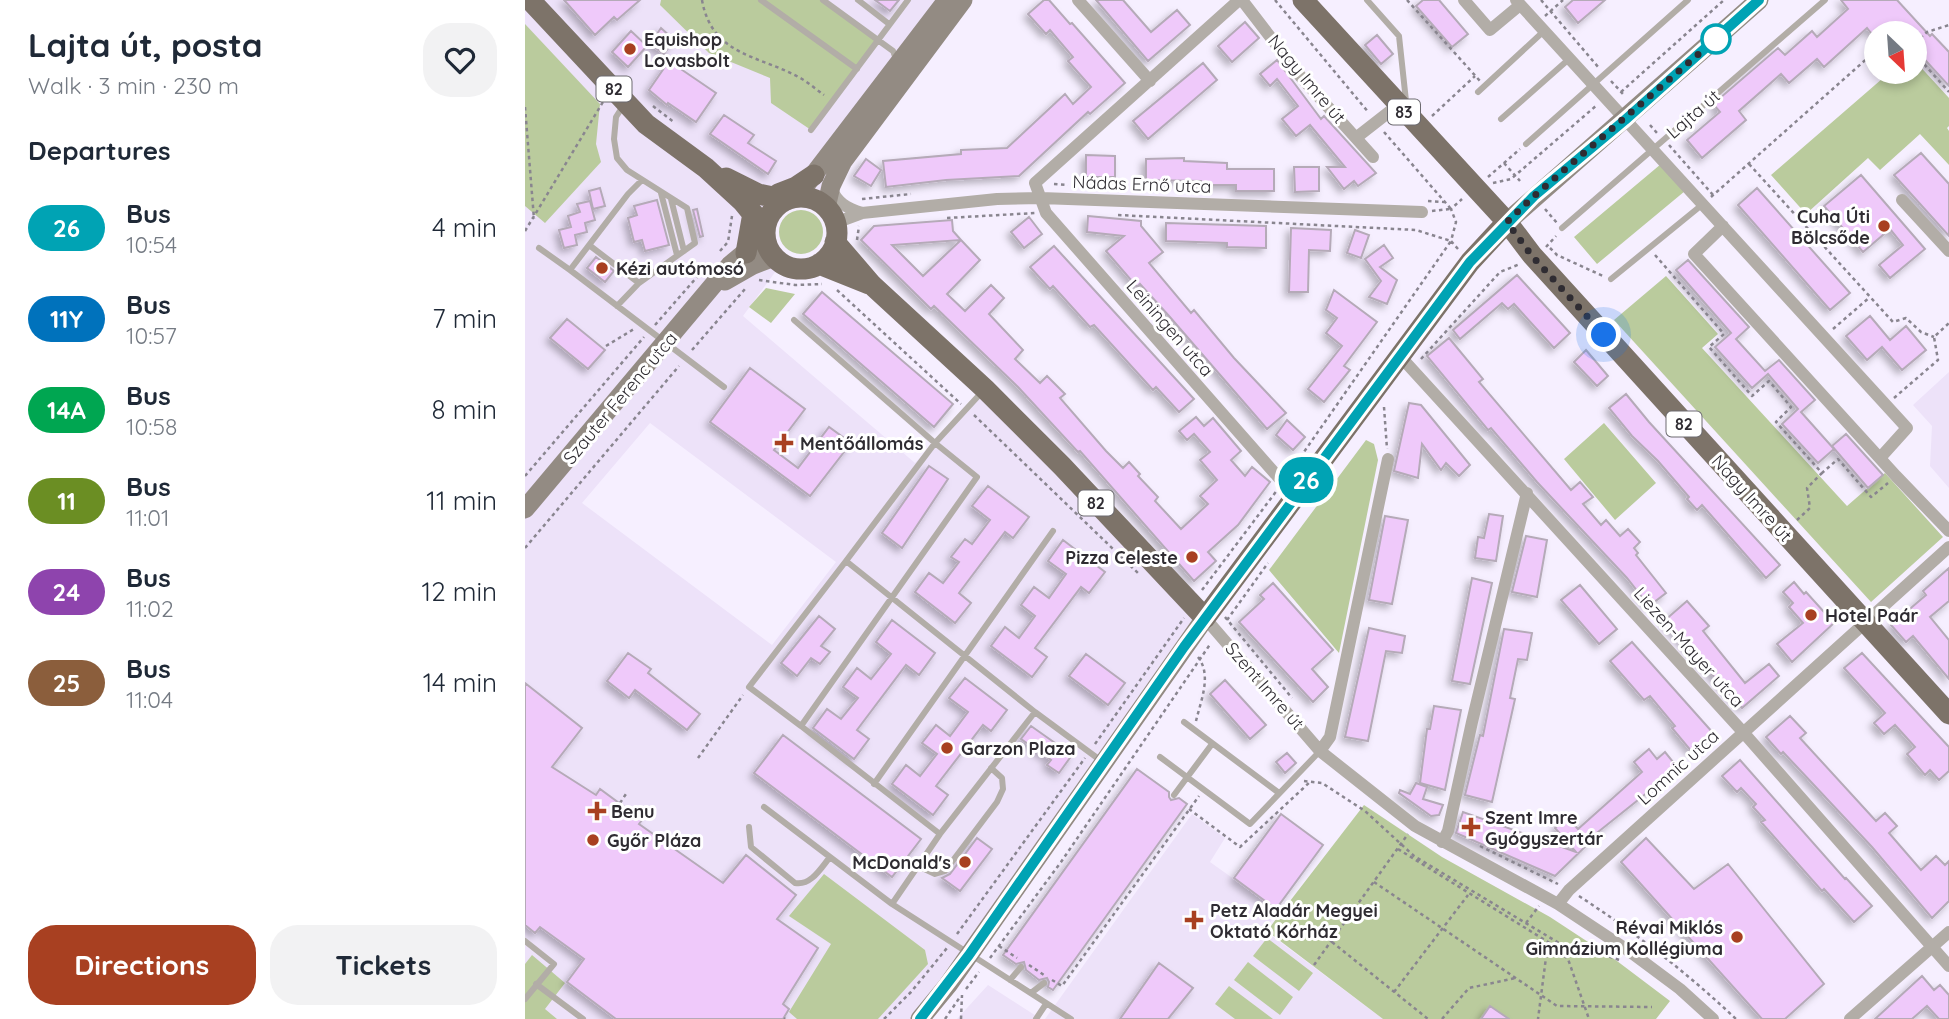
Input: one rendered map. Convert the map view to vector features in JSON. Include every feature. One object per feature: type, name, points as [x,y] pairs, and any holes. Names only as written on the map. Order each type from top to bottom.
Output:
[{"type":"main road","name":"82","points":[[530,0],[646,124],[706,168],[760,218],[791,199],[817,201],[832,224]]},
{"type":"main road","name":"Nagy Imre út","points":[[1303,0],[1411,114],[1507,222],[1532,256],[1949,714]]},
{"type":"main road","points":[[746,253],[760,218],[779,194],[823,181]]},
{"type":"main road","points":[[760,218],[791,199]]},
{"type":"main road","points":[[760,218],[767,247],[774,257]]},
{"type":"main road","points":[[1200,618],[1406,362],[1470,262],[1507,222]]},
{"type":"main road","points":[[819,264],[831,252],[832,224]]},
{"type":"main road","name":"Szent Imre út","points":[[832,224],[872,285],[985,389],[1062,466],[1200,618]]},
{"type":"main road","name":"82","points":[[774,257],[781,264],[802,269],[819,264]]},
{"type":"main road","name":"Szent Imre út","points":[[819,264],[872,285]]},
{"type":"street","points":[[832,224],[823,181],[898,56],[947,0]]},
{"type":"street","points":[[791,199],[823,181],[843,161],[963,0]]},
{"type":"street","points":[[1078,0],[1150,81]]},
{"type":"street","points":[[1041,198],[1035,183],[1240,0]]},
{"type":"street","name":"Nagy Imre út","points":[[1240,0],[1301,77],[1373,157]]},
{"type":"street","points":[[1464,0],[1490,30],[1518,2],[1907,428],[1880,458]]},
{"type":"street","points":[[1507,222],[1759,0]]},
{"type":"street","points":[[1357,137],[1377,123],[1411,114]]},
{"type":"street","points":[[823,181],[838,201],[862,213]]},
{"type":"street","name":"Nádas Ernő utca","points":[[832,224],[862,213],[1041,198],[1422,212]]},
{"type":"street","name":"Leiningen utca","points":[[1041,198],[1046,213],[1279,478]]},
{"type":"street","points":[[1902,200],[1949,251]]},
{"type":"street","points":[[1723,226],[1694,254],[1949,531]]},
{"type":"street","name":"Szauter Ferenc utca","points":[[525,509],[730,265],[746,253]]},
{"type":"street","name":"Szauter Ferenc utca","points":[[715,286],[774,257]]},
{"type":"street","name":"Liezen-Mayer utca","points":[[1406,362],[1742,732],[1949,966]]},
{"type":"street","points":[[1320,751],[1330,737],[1388,459]]},
{"type":"street","points":[[1442,842],[1448,831],[1527,493]]},
{"type":"street","name":"Lomnic utca","points":[[1558,904],[1569,890],[1742,732],[1949,547]]},
{"type":"street","points":[[920,1019],[977,960],[1096,757],[1200,618]]},
{"type":"street","name":"Szent Imre út","points":[[1200,618],[1320,751],[1415,826],[1558,904],[1660,974],[1713,1019]]},
{"type":"street","points":[[1850,1019],[1949,932]]},
{"type":"lane","points":[[525,5],[530,0]]},
{"type":"lane","points":[[761,0],[770,3],[857,69]]},
{"type":"lane","points":[[824,0],[898,56]]},
{"type":"lane","points":[[858,0],[889,24]]},
{"type":"lane","points":[[811,130],[908,0]]},
{"type":"lane","points":[[1367,0],[1399,36],[1402,80],[1411,114]]},
{"type":"lane","points":[[1526,144],[1689,0]]},
{"type":"lane","name":"Lajta út","points":[[1562,228],[1825,0]]},
{"type":"lane","points":[[1478,92],[1540,27]]},
{"type":"lane","points":[[1501,119],[1569,59]]},
{"type":"lane","points":[[617,306],[639,283],[695,243],[688,208],[627,170],[617,158],[614,139],[620,95]]},
{"type":"lane","points":[[570,270],[628,194],[642,180]]},
{"type":"lane","points":[[661,192],[677,255]]},
{"type":"lane","points":[[671,199],[684,250]]},
{"type":"lane","points":[[1611,279],[1703,204]]},
{"type":"lane","points":[[589,245],[639,283]]},
{"type":"lane","points":[[540,248],[724,387]]},
{"type":"lane","points":[[794,320],[977,477],[801,726]]},
{"type":"lane","points":[[940,834],[749,687],[935,443],[985,389]]},
{"type":"lane","points":[[874,783],[1053,531]]},
{"type":"lane","points":[[846,561],[1035,712],[1096,757]]},
{"type":"lane","points":[[892,904],[940,834],[1035,712]]},
{"type":"lane","points":[[1184,722],[1279,793]]},
{"type":"lane","points":[[1174,795],[1212,744]]},
{"type":"lane","points":[[1160,757],[1250,824],[1320,751]]},
{"type":"lane","points":[[918,866],[935,874],[945,871],[997,802],[1003,789],[1002,778],[991,768]]},
{"type":"lane","points":[[764,807],[892,904],[1071,1019]]},
{"type":"lane","points":[[749,827],[751,847],[795,883],[809,881],[830,857]]},
{"type":"lane","points":[[525,941],[554,964],[525,999]]},
{"type":"lane","points":[[1010,980],[1021,967]]},
{"type":"lane","points":[[1031,993],[1044,983]]},
{"type":"lane","points":[[536,984],[583,1019]]},
{"type":"lane","points":[[1036,1019],[1046,1004]]},
{"type":"path","points":[[702,0],[705,18],[723,42],[749,57],[802,79],[833,101]]},
{"type":"path","points":[[884,1019],[911,992],[951,943],[1096,757],[1172,634],[1200,618],[1283,482],[1451,241],[1456,222],[1451,209],[1275,0]]},
{"type":"path","points":[[1407,0],[1485,85]]},
{"type":"path","points":[[1541,0],[1622,93],[1724,0]]},
{"type":"path","points":[[1540,27],[1550,11],[1563,0]]},
{"type":"path","points":[[1927,32],[1949,25]]},
{"type":"path","points":[[1703,204],[1864,61]]},
{"type":"path","points":[[1927,67],[1949,92]]},
{"type":"path","points":[[1411,114],[1475,76]]},
{"type":"path","points":[[525,231],[603,103],[620,95]]},
{"type":"path","points":[[1521,171],[1605,98]]},
{"type":"path","points":[[653,106],[685,130]]},
{"type":"path","points":[[525,107],[534,219]]},
{"type":"path","points":[[1650,125],[1713,195]]},
{"type":"path","points":[[1483,182],[1526,144]]},
{"type":"path","points":[[1504,163],[1520,181]]},
{"type":"path","points":[[1749,164],[1893,322],[1906,318],[1921,332],[1934,337]]},
{"type":"path","points":[[1422,212],[1451,209],[1455,206]]},
{"type":"path","points":[[1543,206],[1562,228],[1547,246],[1557,254],[1611,279]]},
{"type":"path","points":[[941,218],[1046,213]]},
{"type":"path","points":[[1112,214],[1416,230],[1451,241],[1457,247]]},
{"type":"path","points":[[1649,248],[1724,334],[1709,347],[1752,396],[1769,381],[1791,407],[1776,422],[1822,473]]},
{"type":"path","points":[[525,477],[712,261]]},
{"type":"path","points":[[1406,362],[1500,272],[1515,268]]},
{"type":"path","points":[[1483,276],[1489,282]]},
{"type":"path","points":[[757,280],[795,285],[829,284],[967,409],[1144,579]]},
{"type":"path","points":[[525,548],[747,286]]},
{"type":"path","points":[[1823,337],[1870,297]]},
{"type":"path","points":[[1934,337],[1949,323]]},
{"type":"path","points":[[606,346],[636,328]]},
{"type":"path","points":[[1885,405],[1937,360],[1934,337]]},
{"type":"path","points":[[1376,418],[1391,398]]},
{"type":"path","points":[[1384,407],[1388,459]]},
{"type":"path","points":[[1783,533],[1810,508],[1807,488],[1838,459],[1871,497],[1896,476]]},
{"type":"path","points":[[1227,619],[1272,558]]},
{"type":"path","points":[[1200,618],[1227,619],[1295,701]]},
{"type":"path","points":[[945,1019],[962,995],[977,960],[999,946],[1076,840],[1199,658],[1200,618]]},
{"type":"path","points":[[1194,729],[1205,684],[1203,664],[1199,658]]},
{"type":"path","points":[[698,758],[749,687]]},
{"type":"path","points":[[1290,783],[1322,783],[1365,811],[1399,847],[1468,895],[1548,942],[1568,959],[1590,1019]]},
{"type":"path","points":[[999,946],[1062,986],[1203,789]]},
{"type":"path","points":[[620,803],[627,794]]},
{"type":"path","points":[[1314,965],[1415,826]]},
{"type":"path","points":[[1473,842],[1569,890],[1638,935],[1696,981],[1736,1019]]},
{"type":"path","points":[[1399,847],[1559,943],[1627,963]]},
{"type":"path","points":[[1374,882],[1557,1006],[1652,1007]]},
{"type":"path","points":[[1394,992],[1468,895]]},
{"type":"path","points":[[1523,927],[1545,898]]},
{"type":"path","points":[[1332,942],[1428,1019]]},
{"type":"path","points":[[1538,1019],[1548,942]]},
{"type":"path","points":[[1442,1019],[1469,988],[1516,978]]},
{"type":"path","points":[[961,1019],[962,995]]},
{"type":"shaded area","points":[[525,0],[963,0],[906,75],[826,208],[817,201],[800,197],[773,210],[766,223],[765,236],[770,252],[781,264],[743,316],[915,463],[985,389],[1205,618],[920,1019],[525,1019]],"holes":[[[650,423],[836,562],[772,645],[582,503]]]},
{"type":"shaded area","points":[[1949,372],[1949,488],[1930,466],[1932,426],[1913,405]]},
{"type":"shaded area","name":"Petz Aladár Megyei Oktató Kórház","points":[[1192,814],[1225,838],[1210,862],[1276,909],[1267,932],[1383,1019],[1045,1019]]},
{"type":"shaded area","points":[[988,985],[1041,1019],[957,1019]]},
{"type":"green space","points":[[661,0],[823,0],[878,40],[811,130],[771,103],[770,78],[709,53],[660,5]]},
{"type":"green space","points":[[525,24],[600,104],[596,144],[601,162],[545,223],[525,206]]},
{"type":"green space","points":[[1927,74],[1949,98],[1949,165],[1920,134],[1880,170],[1868,158],[1806,214],[1771,175],[1876,84],[1927,84]]},
{"type":"green space","points":[[1661,164],[1685,191],[1597,264],[1574,237]]},
{"type":"green space","points":[[801,210],[810,211],[817,216],[822,223],[822,241],[817,248],[810,253],[801,254],[792,253],[785,248],[780,241],[779,232],[780,223],[785,216],[792,211]]},
{"type":"green space","points":[[1666,276],[1718,334],[1702,348],[1847,506],[1885,473],[1943,537],[1871,602],[1614,320]]},
{"type":"green space","points":[[766,288],[795,294],[771,323],[749,307]]},
{"type":"green space","points":[[1604,423],[1656,483],[1615,520],[1564,459]]},
{"type":"green space","points":[[1366,440],[1374,444],[1378,460],[1339,653],[1269,570]]},
{"type":"green space","points":[[1364,805],[1442,857],[1550,917],[1617,961],[1670,1001],[1656,1019],[1383,1019],[1267,931]]},
{"type":"green space","points":[[824,874],[925,950],[928,964],[878,1019],[797,1019],[789,1012],[831,944],[789,916]]},
{"type":"green space","points":[[1267,938],[1313,973],[1299,991],[1253,956]]},
{"type":"green space","points":[[532,955],[565,983],[545,1009],[557,1019],[525,1019],[525,964]]},
{"type":"green space","points":[[1248,962],[1293,997],[1280,1015],[1234,980]]},
{"type":"green space","points":[[1229,986],[1273,1019],[1235,1019],[1215,1004]]},
{"type":"building","points":[[564,0],[640,0],[617,20],[614,17],[595,35]]},
{"type":"building","points":[[875,0],[899,0],[890,11]]},
{"type":"building","points":[[1044,0],[1049,0],[1070,24],[1072,23],[1125,83],[1090,114],[1088,112],[1019,176],[886,187],[883,161],[961,154],[961,150],[1007,148],[1065,94],[1073,104],[1091,87],[1068,61],[1073,57],[1050,30],[1046,34],[1028,14]]},
{"type":"building","points":[[1096,0],[1123,0],[1151,32],[1177,10],[1190,25],[1148,61]]},
{"type":"building","points":[[1423,0],[1439,0],[1468,34],[1452,47],[1416,6]]},
{"type":"building","points":[[1573,0],[1605,0],[1578,23],[1565,7]]},
{"type":"building","points":[[1841,0],[1897,0],[1916,21],[1864,21],[1864,31],[1824,67],[1817,59],[1789,83],[1781,74],[1739,111],[1746,120],[1702,158],[1687,140],[1720,112],[1713,104],[1778,48],[1785,55],[1812,31],[1817,37],[1848,9]]},
{"type":"building","points":[[1245,22],[1259,38],[1232,62],[1218,46]]},
{"type":"building","points":[[661,28],[674,40],[664,54],[650,44]]},
{"type":"building","name":"Equishop Lovasbolt","points":[[631,31],[647,46],[628,67],[612,52]]},
{"type":"building","points":[[1927,33],[1930,36],[1932,34],[1949,52],[1949,86],[1927,62]]},
{"type":"building","points":[[1377,35],[1393,54],[1381,64],[1365,45]]},
{"type":"building","points":[[1277,60],[1321,119],[1324,116],[1376,173],[1358,186],[1354,181],[1344,189],[1327,167],[1345,167],[1310,125],[1296,136],[1282,119],[1298,106],[1277,79],[1270,86],[1260,74]]},
{"type":"building","points":[[669,61],[716,93],[696,122],[668,103],[667,105],[649,90]]},
{"type":"building","points":[[1203,63],[1217,80],[1148,139],[1133,121]]},
{"type":"building","points":[[724,115],[754,135],[748,143],[776,161],[768,174],[710,134]]},
{"type":"building","points":[[1921,153],[1949,184],[1949,236],[1894,175]]},
{"type":"building","points":[[1086,155],[1115,156],[1115,177],[1086,177]]},
{"type":"building","points":[[1184,158],[1184,161],[1227,163],[1227,169],[1274,169],[1274,191],[1236,191],[1236,185],[1201,185],[1201,181],[1146,180],[1146,159]]},
{"type":"building","points":[[866,159],[881,170],[871,186],[854,176]]},
{"type":"building","points":[[1294,167],[1319,167],[1319,191],[1295,192]]},
{"type":"building","name":"Cuha Úti Bölcsőde","points":[[1861,175],[1925,249],[1890,278],[1879,265],[1903,245],[1890,229],[1863,252],[1824,206]]},
{"type":"building","points":[[600,188],[605,206],[593,209],[589,191]]},
{"type":"building","points":[[1757,188],[1850,293],[1830,310],[1738,205]]},
{"type":"building","points":[[657,200],[669,245],[645,251],[642,240],[634,242],[628,218],[637,215],[634,206]]},
{"type":"building","points":[[590,201],[595,220],[585,223],[587,232],[575,235],[577,245],[564,248],[559,230],[571,227],[568,216],[580,212],[577,204]]},
{"type":"building","points":[[697,209],[703,236],[700,237],[693,210]]},
{"type":"building","points":[[1088,216],[1141,221],[1141,226],[1163,252],[1149,263],[1191,313],[1194,310],[1234,358],[1286,413],[1267,429],[1169,316],[1140,284],[1137,287],[1106,251],[1124,236],[1087,232]]},
{"type":"building","points":[[1029,217],[1042,234],[1024,248],[1011,232]]},
{"type":"building","points":[[952,220],[953,231],[980,260],[947,294],[965,311],[991,285],[1004,298],[989,314],[1023,350],[1015,359],[1040,383],[1047,376],[1065,394],[1060,398],[1123,468],[1129,462],[1158,497],[1155,501],[1181,529],[1208,504],[1200,496],[1217,480],[1200,460],[1210,452],[1194,434],[1187,440],[1179,431],[1196,417],[1204,426],[1213,418],[1241,451],[1231,460],[1245,476],[1252,467],[1270,482],[1238,525],[1208,552],[1216,561],[1194,581],[1080,451],[1078,452],[1018,387],[934,306],[931,309],[861,240],[874,226]],"holes":[[[961,240],[923,276],[892,245]]]},
{"type":"building","points":[[1166,223],[1266,226],[1266,248],[1227,247],[1227,243],[1166,241]]},
{"type":"building","points":[[1291,228],[1331,230],[1330,251],[1309,250],[1308,292],[1289,292]]},
{"type":"building","points":[[1355,230],[1369,235],[1361,258],[1347,253]]},
{"type":"building","points":[[1384,245],[1393,258],[1380,267],[1397,280],[1387,304],[1369,297],[1381,281],[1365,259]]},
{"type":"building","points":[[1054,246],[1194,399],[1179,412],[1156,387],[1153,390],[1094,325],[1090,327],[1053,286],[1050,289],[1030,267]]},
{"type":"building","name":"Kézi autómosó","points":[[596,257],[614,271],[605,282],[587,268]]},
{"type":"building","points":[[1688,260],[1749,327],[1736,339],[1765,371],[1779,360],[1815,400],[1801,412],[1834,449],[1818,463],[1782,424],[1798,409],[1768,374],[1752,388],[1715,347],[1731,333],[1676,270]]},
{"type":"building","points":[[1517,275],[1570,333],[1554,348],[1514,304],[1508,309],[1502,303],[1460,339],[1453,330]]},
{"type":"building","points":[[1334,290],[1377,322],[1344,366],[1350,370],[1324,402],[1308,389],[1342,346],[1326,333],[1337,318],[1326,310]]},
{"type":"building","points":[[822,292],[953,404],[934,427],[803,314]]},
{"type":"building","points":[[1870,316],[1890,340],[1906,326],[1926,350],[1902,370],[1882,347],[1867,360],[1846,336]]},
{"type":"building","points":[[567,319],[605,350],[588,369],[550,338]]},
{"type":"building","points":[[1449,338],[1483,379],[1479,382],[1571,490],[1580,482],[1593,497],[1583,504],[1601,525],[1606,520],[1620,536],[1628,529],[1640,542],[1634,548],[1638,553],[1636,555],[1666,593],[1649,606],[1627,578],[1537,482],[1491,428],[1488,430],[1427,356]]},
{"type":"building","points":[[1586,350],[1608,376],[1597,386],[1574,362]]},
{"type":"building","points":[[750,368],[805,409],[774,450],[798,468],[829,427],[851,443],[810,496],[710,422]]},
{"type":"building","points":[[1626,394],[1780,565],[1766,578],[1702,505],[1697,510],[1658,461],[1632,436],[1609,408]]},
{"type":"building","points":[[1409,403],[1421,405],[1470,465],[1459,476],[1446,463],[1441,470],[1422,444],[1418,478],[1394,471]]},
{"type":"building","points":[[1287,420],[1305,437],[1293,450],[1276,435]]},
{"type":"building","points":[[1846,434],[1883,475],[1868,488],[1832,446]]},
{"type":"building","points":[[929,466],[948,479],[902,548],[882,533]]},
{"type":"building","points":[[988,486],[1029,517],[1013,538],[1005,532],[959,593],[971,603],[955,623],[915,592],[929,573],[943,583],[959,562],[951,557],[965,539],[972,544],[990,520],[972,506]]},
{"type":"building","points":[[1489,514],[1503,516],[1496,561],[1475,558],[1478,537],[1484,538]]},
{"type":"building","points":[[1385,516],[1408,520],[1392,604],[1369,600]]},
{"type":"building","points":[[1526,536],[1547,540],[1537,597],[1512,592]]},
{"type":"building","points":[[1063,540],[1105,572],[1089,593],[1081,587],[1035,648],[1047,657],[1032,677],[991,646],[1005,627],[1019,638],[1035,616],[1021,605],[1034,587],[1049,598],[1066,574],[1048,561]]},
{"type":"building","points":[[1949,568],[1949,601],[1930,617],[1949,640],[1949,679],[1913,636],[1906,642],[1891,625],[1926,595],[1923,591]]},
{"type":"building","points":[[1472,578],[1492,583],[1470,684],[1452,681]]},
{"type":"building","points":[[1794,582],[1834,623],[1792,662],[1777,644],[1803,623],[1789,607],[1793,603],[1783,592]]},
{"type":"building","points":[[1273,583],[1333,650],[1312,669],[1328,687],[1313,702],[1239,622],[1264,599],[1260,595]]},
{"type":"building","points":[[1580,585],[1617,629],[1599,644],[1561,600]]},
{"type":"building","points":[[1687,601],[1709,626],[1703,631],[1745,683],[1769,664],[1779,676],[1742,708],[1664,621]]},
{"type":"building","points":[[819,616],[835,629],[821,646],[830,652],[820,664],[811,658],[797,676],[781,663]]},
{"type":"building","points":[[892,620],[935,653],[919,675],[906,665],[857,730],[869,739],[854,759],[813,728],[827,709],[841,719],[858,698],[843,687],[857,668],[871,679],[891,654],[876,642]]},
{"type":"building","points":[[1369,628],[1405,636],[1402,653],[1386,651],[1368,741],[1345,737]]},
{"type":"building","points":[[1504,629],[1532,633],[1527,660],[1518,659],[1510,698],[1515,699],[1492,802],[1465,795],[1480,735],[1483,736]]},
{"type":"building","points":[[1632,642],[1714,734],[1692,752],[1650,696],[1644,700],[1610,661]]},
{"type":"building","points":[[628,653],[651,669],[648,673],[700,714],[687,730],[635,690],[629,698],[607,681]]},
{"type":"building","points":[[1862,653],[1949,747],[1949,771],[1939,780],[1930,770],[1925,775],[1907,754],[1915,747],[1895,725],[1884,734],[1874,723],[1885,713],[1844,668]]},
{"type":"building","points":[[1086,654],[1125,683],[1108,705],[1069,676]]},
{"type":"building","name":"Garzon Plaza","points":[[965,678],[1007,710],[991,731],[983,725],[936,786],[948,795],[933,815],[892,784],[906,765],[920,776],[937,754],[922,743],[936,725],[950,736],[968,712],[949,698]]},
{"type":"building","points":[[1225,680],[1266,725],[1250,739],[1210,694]]},
{"type":"building","name":"Győr Pláza","points":[[525,683],[582,728],[552,767],[596,795],[600,789],[642,820],[639,824],[723,883],[746,855],[796,895],[777,919],[818,948],[783,1004],[789,1009],[783,1019],[616,1019],[567,982],[584,959],[540,927],[535,933],[525,925]]},
{"type":"building","points":[[1434,706],[1461,710],[1445,790],[1420,783],[1427,729],[1430,729]]},
{"type":"building","points":[[1790,716],[1806,733],[1800,738],[1876,821],[1885,813],[1897,826],[1889,833],[1921,870],[1936,856],[1945,865],[1949,861],[1949,901],[1932,918],[1872,847],[1766,737]]},
{"type":"building","points":[[1031,726],[1072,755],[1059,773],[1047,765],[1051,760],[1021,739]]},
{"type":"building","points":[[783,735],[921,839],[892,877],[754,773]]},
{"type":"building","points":[[1649,749],[1657,759],[1665,752],[1678,768],[1588,840],[1590,842],[1555,876],[1456,833],[1463,812],[1576,852],[1555,828],[1567,817],[1578,829],[1642,772],[1634,762]]},
{"type":"building","points":[[1287,753],[1296,763],[1285,773],[1276,762]]},
{"type":"building","points":[[1740,760],[1872,906],[1854,922],[1824,889],[1822,891],[1761,822],[1765,820],[1753,807],[1756,804],[1741,788],[1737,792],[1722,776]]},
{"type":"building","points":[[1137,769],[1169,792],[1171,800],[1179,798],[1187,804],[1053,990],[1048,987],[1047,978],[1039,980],[1026,970],[1024,962],[1016,964],[1003,955]]},
{"type":"building","points":[[1416,783],[1427,787],[1423,799],[1443,805],[1439,815],[1431,816],[1399,793],[1400,790],[1410,794]]},
{"type":"building","points":[[1281,814],[1323,845],[1276,909],[1234,878]]},
{"type":"building","name":"McDonald's","points":[[977,838],[992,849],[960,891],[942,878],[950,874]]},
{"type":"building","name":"Révai Miklós Gimnázium Kollégiuma","points":[[1646,838],[1694,889],[1728,864],[1824,984],[1785,1019],[1762,1019],[1621,862]]},
{"type":"building","points":[[1159,963],[1193,988],[1168,1019],[1120,1019]]},
{"type":"building","points":[[1922,976],[1934,990],[1940,985],[1949,995],[1949,1019],[1939,1019],[1927,1006],[1912,1019],[1875,1019]]},
{"type":"building","points":[[1490,1006],[1509,1019],[1481,1019]]},
{"type":"bus line","name":"26","points":[[920,1019],[948,985],[1184,647],[1470,262],[1534,196],[1625,120],[1759,0]]},
{"type":"place","name":"Equishop Lovasbolt","points":[[630,49]]},
{"type":"place","name":"Cuha Úti Bölcsőde","points":[[1884,226]]},
{"type":"place","name":"Kézi autómosó","points":[[602,268]]},
{"type":"place","name":"Mentőállomás","points":[[784,443]]},
{"type":"place","name":"Pizza Celeste","points":[[1192,557]]},
{"type":"place","name":"Hotel Paár","points":[[1811,615]]},
{"type":"place","name":"Garzon Plaza","points":[[947,748]]},
{"type":"place","name":"Benu","points":[[597,811]]},
{"type":"place","name":"Szent Imre Gyógyszertár","points":[[1471,827]]},
{"type":"place","name":"Győr Pláza","points":[[593,840]]},
{"type":"place","name":"McDonald's","points":[[965,862]]},
{"type":"place","name":"Petz Aladár Megyei Oktató Kórház","points":[[1194,920]]},
{"type":"place","name":"Révai Miklós Gimnázium Kollégiuma","points":[[1737,937]]},
{"type":"route","points":[[1604,335],[1532,256],[1507,222],[1716,39]]}]
